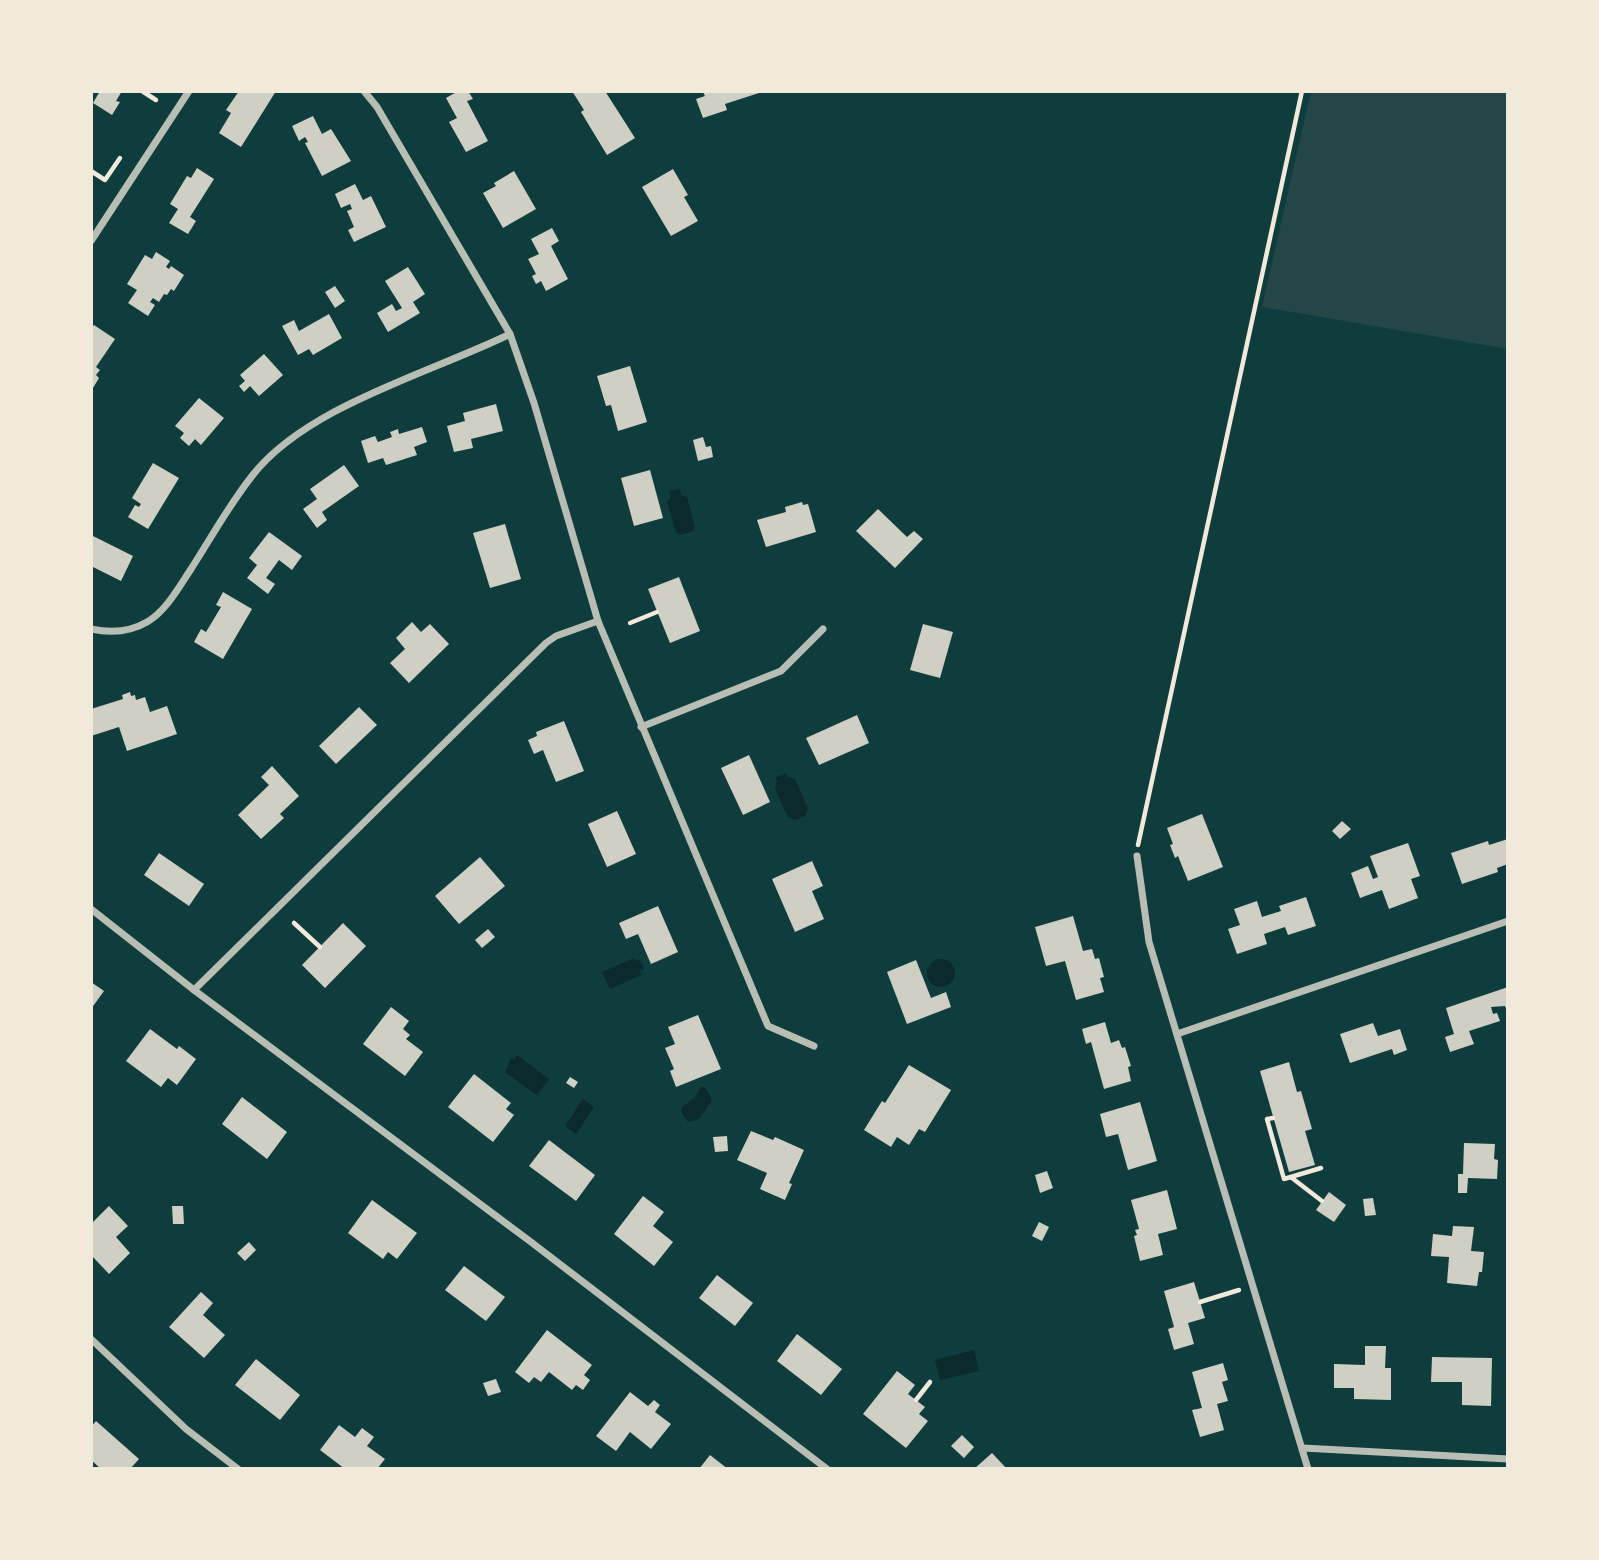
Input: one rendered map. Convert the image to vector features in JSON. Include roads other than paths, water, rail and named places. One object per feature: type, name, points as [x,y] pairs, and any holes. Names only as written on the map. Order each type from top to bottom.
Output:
[{"type":"street","points":[[91,241],[189,91]]},
{"type":"street","points":[[364,91],[377,107],[510,334],[534,403],[598,621],[768,1026],[814,1046]]},
{"type":"street","points":[[91,629],[108,632],[131,629],[150,621],[172,598],[252,475],[282,446],[307,428],[350,404],[510,334]]},
{"type":"street","points":[[194,990],[546,643],[556,636],[598,621]]},
{"type":"street","points":[[641,727],[781,671],[822,629]]},
{"type":"street","points":[[1137,856],[1149,942],[1308,1469]]},
{"type":"street","points":[[91,909],[827,1469]]},
{"type":"street","points":[[1177,1034],[1508,921]]},
{"type":"street","points":[[91,1339],[186,1429],[238,1469]]},
{"type":"street","points":[[1303,1448],[1508,1459]]}]
